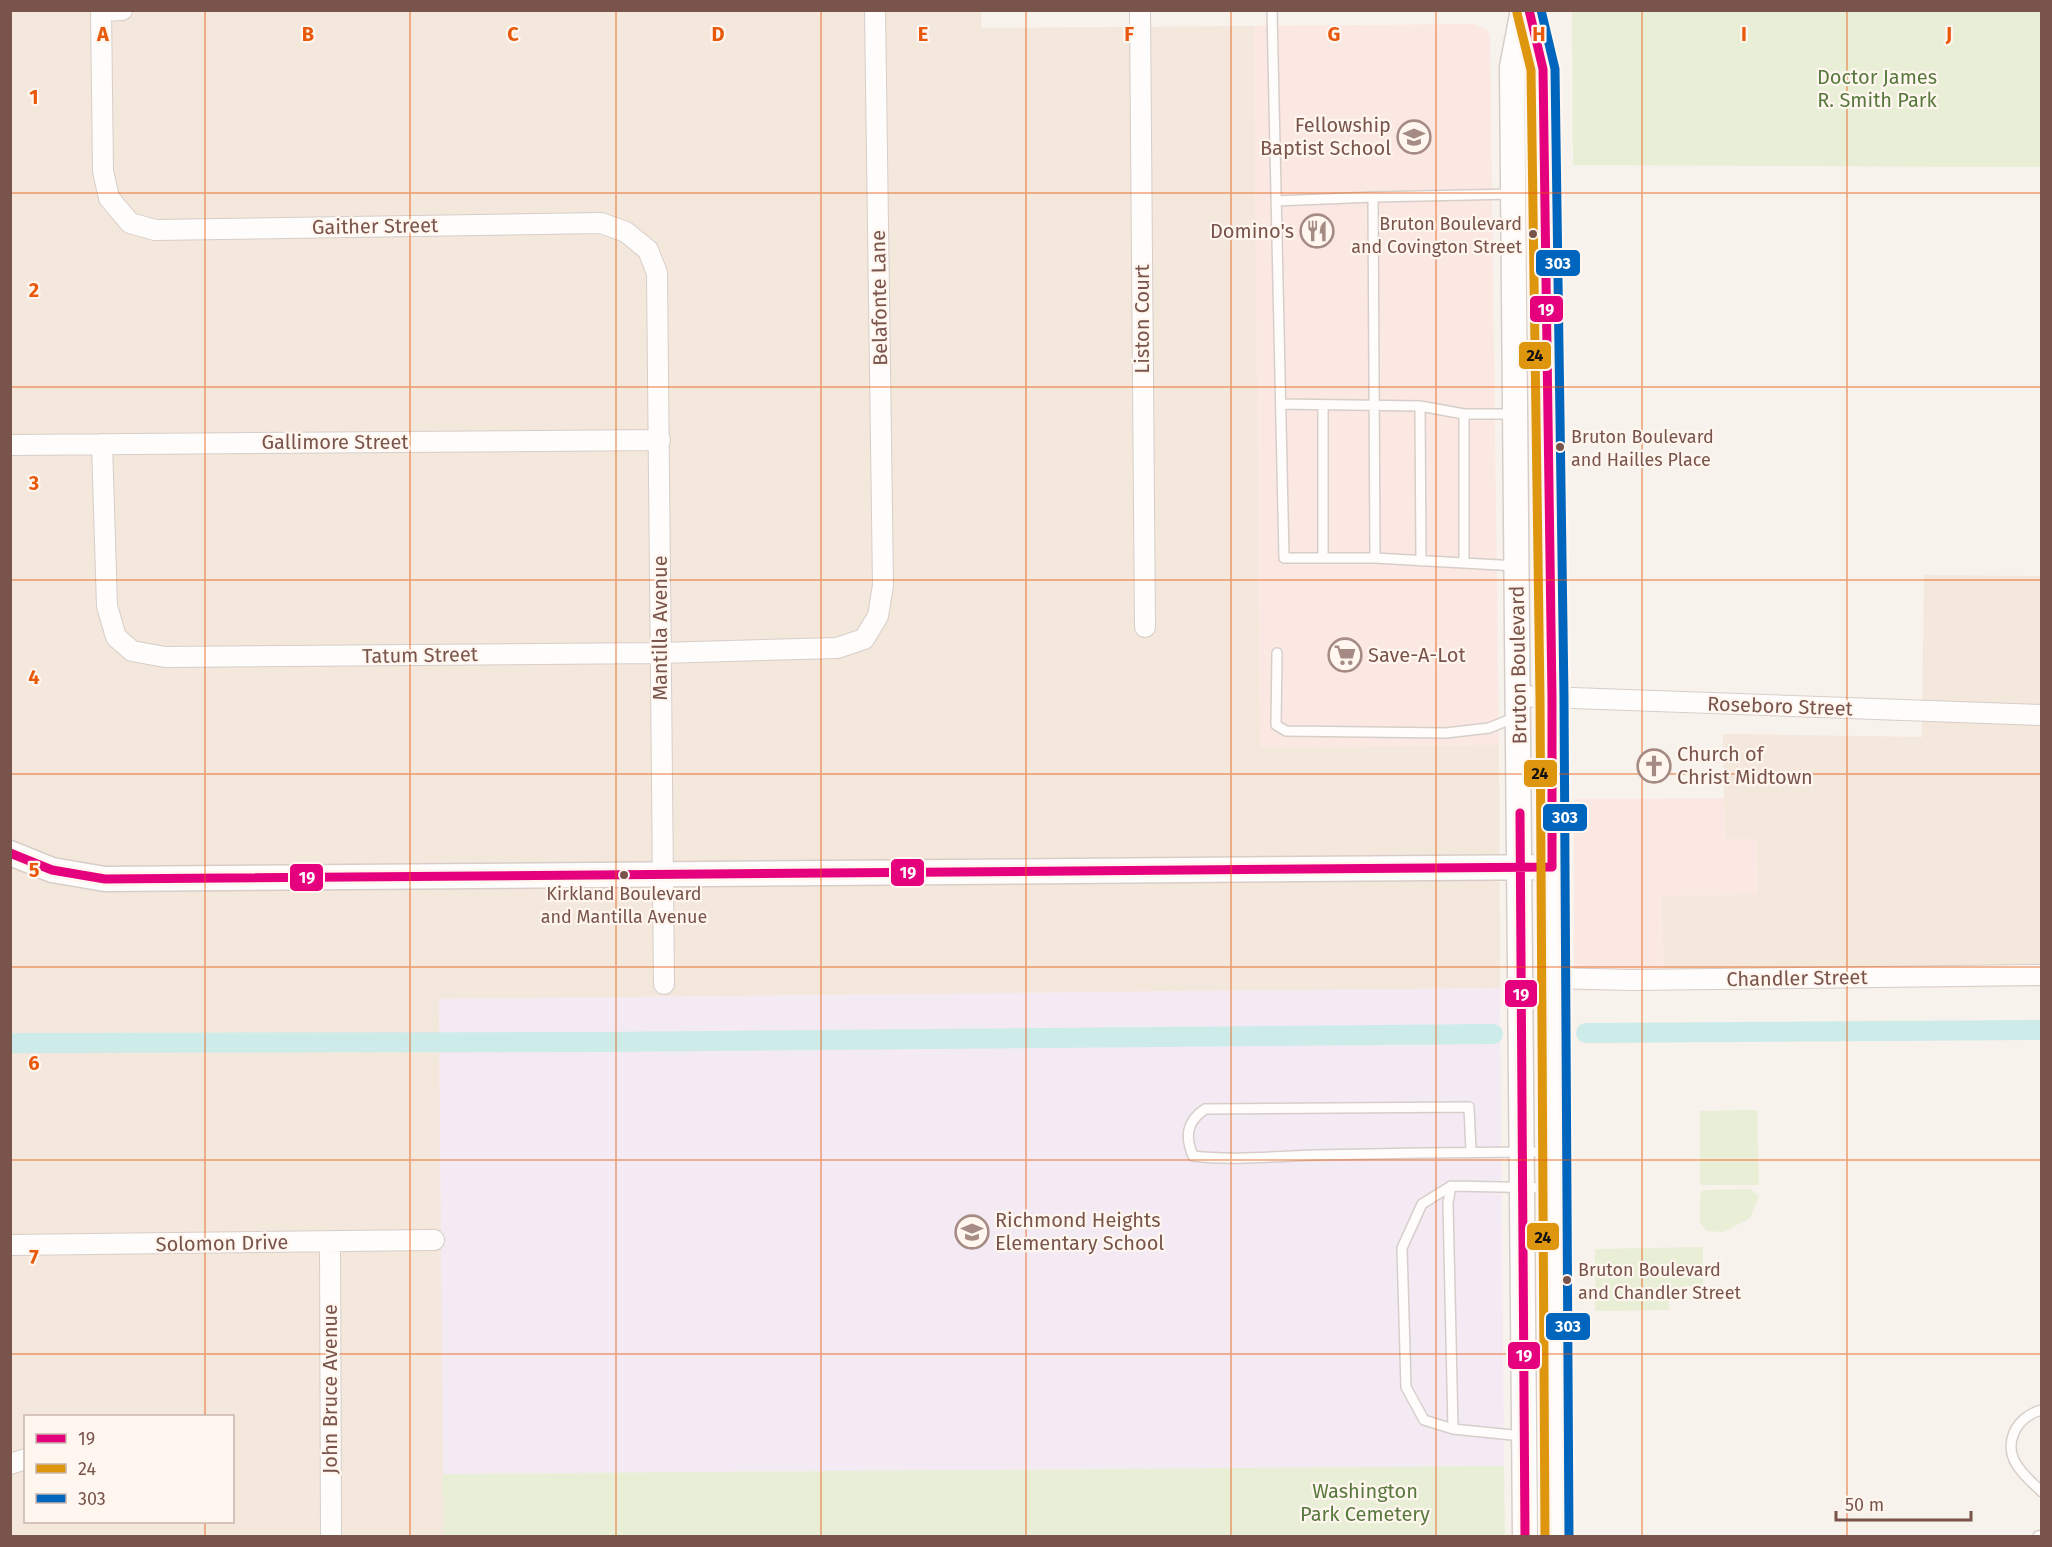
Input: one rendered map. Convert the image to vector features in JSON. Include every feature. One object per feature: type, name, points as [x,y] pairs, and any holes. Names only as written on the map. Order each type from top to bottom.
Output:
[{"type":"street","points":[[101,11],[122,10]]},
{"type":"street","name":"Belafonte Lane","points":[[875,10],[883,585]]},
{"type":"street","name":"Liston Court","points":[[1140,10],[1145,627]]},
{"type":"street","name":"Bruton Boulevard","points":[[1523,10],[1512,67],[1521,867],[1525,1536]]},
{"type":"street","name":"Bruton Boulevard","points":[[1529,10],[1543,69],[1552,697],[1557,1536]]},
{"type":"street","name":"Gaither Street","points":[[101,11],[102,171],[109,198],[130,223],[155,230],[601,223],[626,232],[648,250],[657,273]]},
{"type":"street","points":[[1514,246],[1545,246]]},
{"type":"street","name":"Mantilla Avenue","points":[[657,273],[664,984]]},
{"type":"street","points":[[1515,414],[1548,413]]},
{"type":"street","name":"Gallimore Street","points":[[10,445],[660,440]]},
{"type":"street","name":"Tatum Street","points":[[102,444],[107,606],[116,637],[132,651],[165,657],[660,653],[837,648],[864,639],[878,616],[883,585]]},
{"type":"street","name":"Roseboro Street","points":[[1518,706],[1552,697],[2042,715]]},
{"type":"street","points":[[10,853],[52,870],[105,879],[1552,867]]},
{"type":"street","name":"Chandler Street","points":[[1553,978],[1630,980],[2042,975]]},
{"type":"street","name":"Solomon Drive","points":[[10,1245],[434,1240]]},
{"type":"street","name":"John Bruce Avenue","points":[[330,1242],[331,1536]]},
{"type":"street","points":[[1525,1436],[1556,1437]]},
{"type":"lane","points":[[1272,10],[1284,558],[1375,558],[1517,566]]},
{"type":"lane","points":[[1276,201],[1513,194]]},
{"type":"lane","points":[[1373,197],[1375,558]]},
{"type":"lane","points":[[1281,404],[1420,406],[1464,414],[1515,414]]},
{"type":"lane","points":[[1323,405],[1323,558]]},
{"type":"lane","points":[[1420,406],[1421,561]]},
{"type":"lane","points":[[1464,414],[1464,563]]},
{"type":"lane","points":[[1277,653],[1276,725],[1286,731],[1446,733],[1489,728],[1518,706]]},
{"type":"lane","points":[[1471,1151],[1469,1107],[1205,1109],[1192,1121],[1188,1132],[1188,1143],[1193,1156],[1217,1159],[1471,1151],[1554,1152]]},
{"type":"lane","points":[[1451,1186],[1448,1203],[1453,1429]]},
{"type":"lane","points":[[1525,1436],[1453,1429],[1424,1420],[1406,1387],[1402,1248],[1422,1204],[1451,1186],[1554,1188]]},
{"type":"lane","points":[[2042,1410],[2030,1413],[2022,1420],[2014,1431],[2012,1443],[2012,1456],[2018,1467],[2042,1492]]},
{"type":"shaded area","points":[[981,10],[981,28],[1254,26],[1260,747],[1499,745],[1500,988],[439,999],[444,1536],[11,1536],[11,11]]},
{"type":"shaded area","points":[[1474,24],[1487,30],[1490,36],[1499,745],[1260,747],[1254,26]]},
{"type":"shaded area","points":[[1924,575],[2041,576],[2041,987],[1664,990],[1662,896],[1758,894],[1725,839],[1723,734],[1922,737]]},
{"type":"shaded area","points":[[1724,798],[1725,839],[1757,839],[1758,894],[1662,896],[1664,990],[1574,991],[1574,799]]},
{"type":"shaded area","name":"Richmond Heights Elementary School","points":[[1500,988],[1504,1466],[443,1474],[439,999]]},
{"type":"green space","name":"Doctor James R. Smith Park","points":[[1572,11],[2041,11],[2041,167],[1573,165]]},
{"type":"green space","points":[[1757,1110],[1759,1185],[1700,1185],[1700,1111]]},
{"type":"green space","points":[[1750,1189],[1759,1196],[1750,1218],[1723,1232],[1707,1231],[1700,1223],[1700,1195],[1703,1190]]},
{"type":"green space","points":[[1703,1247],[1703,1287],[1683,1286],[1669,1298],[1669,1310],[1595,1311],[1595,1249]]},
{"type":"green space","name":"Washington Park Cemetery","points":[[1504,1466],[1505,1536],[444,1536],[443,1474]]},
{"type":"waterway","points":[[1586,1033],[2042,1030]]},
{"type":"waterway","points":[[10,1043],[602,1042],[1493,1034]]},
{"type":"transit line","name":"19","points":[[10,853],[52,870],[105,879],[1552,867],[1552,697],[1543,69],[1529,10]]},
{"type":"transit line","name":"303","points":[[1541,10],[1555,69],[1564,697],[1569,1536]]},
{"type":"transit line","name":"24","points":[[1517,13],[1531,70],[1540,697],[1545,1536]]},
{"type":"transit line","name":"19","points":[[1520,813],[1525,1536]]},
{"type":"place","name":"Fellowship Baptist School","points":[[1414,137]]},
{"type":"place","name":"Domino's","points":[[1317,231]]},
{"type":"place","name":"Bruton Boulevard and Covington Street","points":[[1533,234]]},
{"type":"place","name":"Bruton Boulevard and Hailles Place","points":[[1560,447]]},
{"type":"place","name":"Save-A-Lot","points":[[1345,655]]},
{"type":"place","name":"Church of Christ Midtown","points":[[1654,766]]},
{"type":"place","name":"Kirkland Boulevard and Mantilla Avenue","points":[[624,875]]},
{"type":"place","name":"Richmond Heights Elementary School","points":[[972,1232]]},
{"type":"place","name":"Bruton Boulevard and Chandler Street","points":[[1567,1280]]}]
